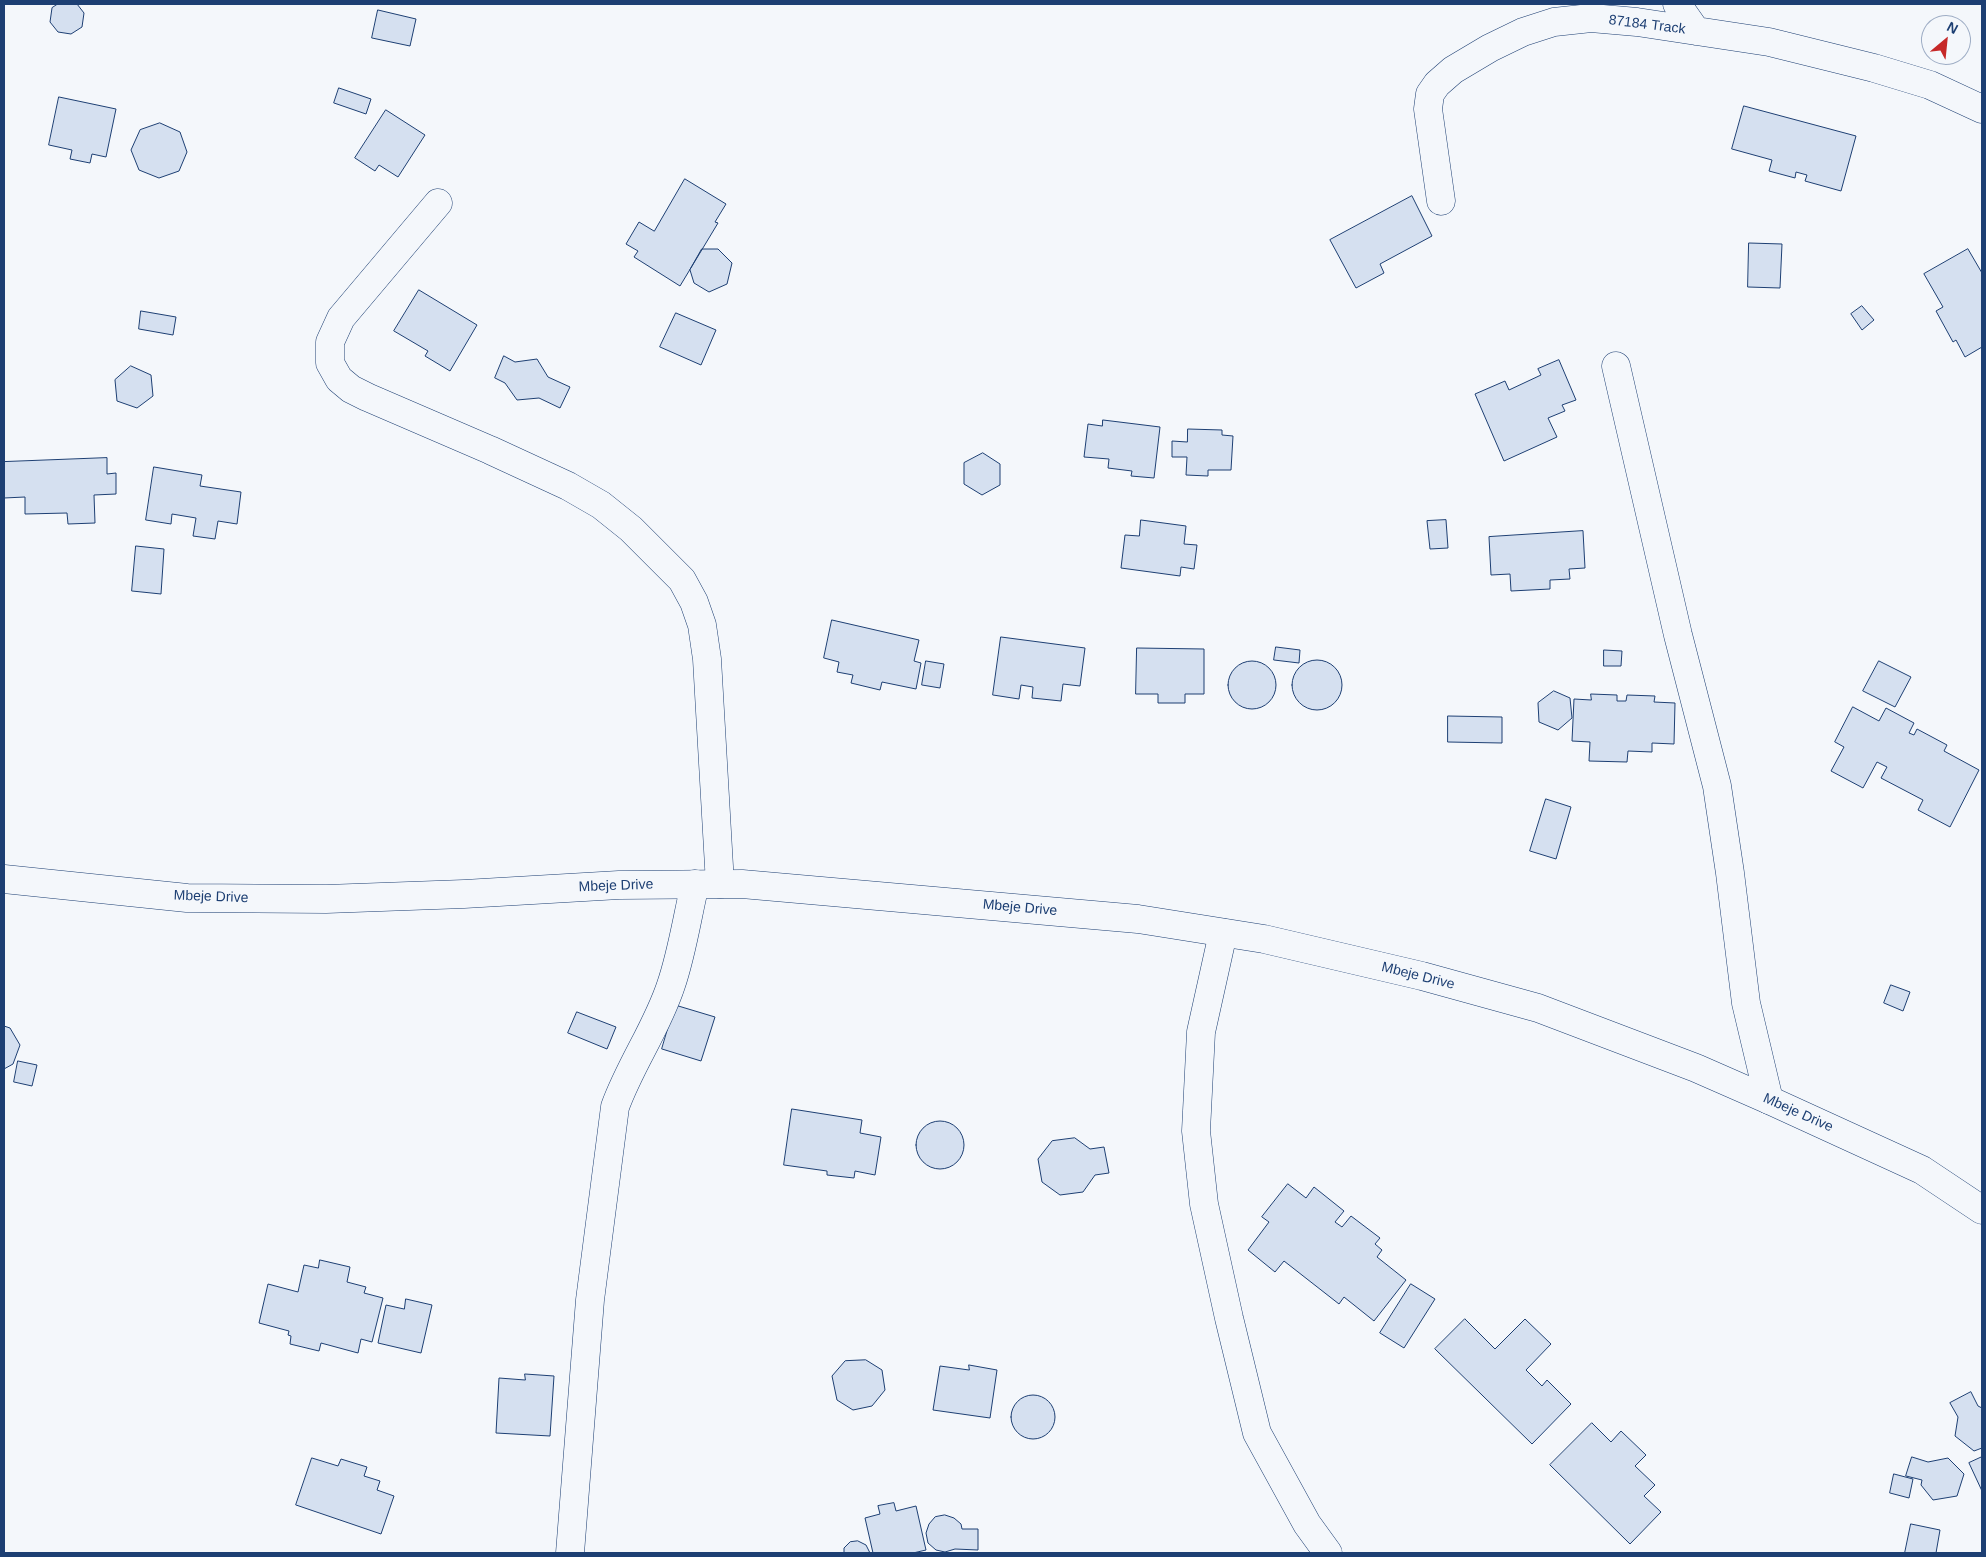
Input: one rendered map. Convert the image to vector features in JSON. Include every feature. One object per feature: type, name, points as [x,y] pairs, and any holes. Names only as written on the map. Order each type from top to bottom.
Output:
[{"type":"street","points":[[1677,4],[1696,31]]},
{"type":"street","name":"87184 Track","points":[[1441,201],[1428,109],[1430,94],[1452,70],[1515,36],[1554,22],[1591,18],[1769,42],[1874,68],[1930,85],[1982,109]]},
{"type":"street","points":[[438,203],[341,318],[330,342],[330,363],[340,379],[351,389],[366,397],[568,486],[601,505],[631,530],[682,580],[694,602],[702,625],[707,659],[707,884],[660,1014],[624,1081],[615,1107],[590,1300],[570,1553]]},
{"type":"street","points":[[1616,366],[1678,635],[1717,786],[1746,1003],[1769,1100]]},
{"type":"street","name":"Mbeje Drive","points":[[4,879],[187,898],[326,899],[464,894],[619,885],[752,885],[1138,919],[1223,932],[1264,939],[1422,976],[1538,1008],[1696,1068],[1769,1100],[1922,1170],[1982,1210]]},
{"type":"street","points":[[1223,932],[1201,1032],[1196,1131],[1204,1204],[1229,1318],[1258,1432],[1307,1524],[1328,1553]]},
{"type":"building","points":[[58,4],[77,4],[84,13],[82,27],[71,34],[58,32],[50,22],[52,8]]},
{"type":"building","points":[[378,10],[416,19],[410,46],[372,38]]},
{"type":"building","points":[[339,88],[371,99],[366,114],[334,103]]},
{"type":"building","points":[[59,97],[116,109],[106,157],[92,154],[90,163],[70,159],[72,150],[49,145]]},
{"type":"building","points":[[1744,106],[1856,136],[1841,191],[1805,181],[1807,175],[1796,172],[1795,178],[1769,171],[1772,160],[1732,149]]},
{"type":"building","points":[[386,110],[425,135],[398,177],[379,165],[375,171],[355,158]]},
{"type":"building","points":[[160,123],[180,132],[187,152],[179,171],[159,178],[139,170],[131,150],[140,130]]},
{"type":"building","points":[[685,179],[726,204],[715,222],[718,223],[680,286],[634,257],[638,251],[626,244],[639,222],[654,231]]},
{"type":"building","points":[[1412,196],[1432,236],[1380,264],[1384,273],[1356,288],[1330,240]]},
{"type":"building","points":[[1749,243],[1782,244],[1780,288],[1748,287]]},
{"type":"building","points":[[702,249],[718,249],[732,263],[727,284],[709,292],[694,283],[690,270]]},
{"type":"building","points":[[1968,249],[1982,273],[1982,347],[1965,357],[1956,340],[1953,342],[1936,311],[1943,307],[1924,274]]},
{"type":"building","points":[[419,290],[477,325],[450,371],[425,356],[428,351],[394,331]]},
{"type":"building","points":[[1862,306],[1874,320],[1862,330],[1851,314]]},
{"type":"building","points":[[141,311],[176,317],[173,335],[139,329]]},
{"type":"building","points":[[676,313],[716,330],[701,365],[660,347]]},
{"type":"building","points":[[504,356],[515,362],[537,359],[548,377],[570,387],[560,408],[539,398],[517,400],[505,383],[495,378]]},
{"type":"building","points":[[1559,360],[1576,400],[1562,405],[1565,411],[1548,418],[1557,437],[1504,461],[1475,394],[1505,381],[1509,390],[1541,375],[1538,369]]},
{"type":"building","points":[[131,366],[151,375],[153,396],[137,408],[117,401],[115,380]]},
{"type":"building","points":[[1103,420],[1160,427],[1154,478],[1131,476],[1132,471],[1108,468],[1109,459],[1084,457],[1088,424],[1102,426]]},
{"type":"building","points":[[1188,429],[1222,430],[1222,435],[1233,436],[1231,470],[1208,470],[1208,476],[1186,475],[1187,457],[1172,457],[1172,441],[1187,442]]},
{"type":"building","points":[[983,453],[1000,464],[1000,485],[982,495],[964,484],[964,463]]},
{"type":"building","points":[[107,458],[107,474],[116,473],[116,494],[94,495],[95,523],[68,524],[67,513],[25,514],[25,497],[4,498],[4,462]]},
{"type":"building","points":[[154,467],[202,475],[200,486],[241,492],[237,524],[218,521],[215,539],[193,536],[196,518],[172,514],[171,524],[146,520]]},
{"type":"building","points":[[1141,520],[1186,526],[1184,544],[1197,545],[1194,569],[1181,567],[1180,576],[1121,568],[1125,535],[1139,536]]},
{"type":"building","points":[[1446,520],[1448,548],[1430,549],[1427,521]]},
{"type":"building","points":[[1583,531],[1585,568],[1569,569],[1570,579],[1550,580],[1550,589],[1511,591],[1510,574],[1491,575],[1489,537]]},
{"type":"building","points":[[136,546],[164,549],[161,594],[132,591]]},
{"type":"building","points":[[832,620],[919,640],[914,661],[921,663],[916,689],[882,682],[880,690],[851,683],[853,675],[837,672],[839,662],[824,658]]},
{"type":"building","points":[[1001,637],[1085,648],[1080,686],[1063,684],[1061,701],[1032,698],[1033,687],[1021,685],[1019,699],[993,695]]},
{"type":"building","points":[[1276,647],[1300,650],[1299,663],[1274,660]]},
{"type":"building","points":[[1137,648],[1204,649],[1204,694],[1185,694],[1185,703],[1158,703],[1158,694],[1136,694]]},
{"type":"building","points":[[1604,650],[1622,651],[1621,666],[1604,666]]},
{"type":"building","points":[[1312,660],[1322,660],[1335,667],[1342,680],[1342,690],[1335,703],[1322,710],[1312,710],[1303,706],[1296,699],[1292,690],[1292,680],[1296,671],[1303,664]]},
{"type":"building","points":[[926,661],[944,664],[940,688],[922,685]]},
{"type":"building","points":[[1252,661],[1261,663],[1269,668],[1274,676],[1276,685],[1274,694],[1269,702],[1261,707],[1252,709],[1243,707],[1235,702],[1230,694],[1228,685],[1230,676],[1235,668],[1243,663]]},
{"type":"building","points":[[1879,661],[1911,677],[1895,707],[1863,691]]},
{"type":"building","points":[[1554,691],[1570,698],[1572,718],[1558,730],[1539,722],[1538,703]]},
{"type":"building","points":[[1591,694],[1617,695],[1617,701],[1626,701],[1627,695],[1655,696],[1654,702],[1675,703],[1674,744],[1652,743],[1652,752],[1628,751],[1627,762],[1589,761],[1590,742],[1572,741],[1574,699],[1591,700]]},
{"type":"building","points":[[1853,707],[1879,721],[1886,708],[1914,723],[1909,733],[1914,735],[1917,729],[1947,745],[1944,751],[1979,770],[1950,827],[1918,810],[1923,800],[1881,778],[1887,767],[1877,762],[1863,788],[1831,771],[1844,747],[1835,742]]},
{"type":"building","points":[[1448,716],[1502,717],[1502,743],[1448,742]]},
{"type":"building","points":[[1546,799],[1571,807],[1556,859],[1530,851]]},
{"type":"building","points":[[1891,985],[1910,992],[1903,1011],[1884,1003]]},
{"type":"building","points":[[675,1005],[715,1017],[701,1061],[662,1049]]},
{"type":"building","points":[[577,1012],[616,1027],[607,1049],[568,1033]]},
{"type":"building","points":[[4,1026],[10,1028],[20,1045],[13,1064],[4,1069]]},
{"type":"building","points":[[18,1061],[37,1065],[32,1086],[14,1082]]},
{"type":"building","points":[[792,1109],[862,1120],[860,1133],[881,1137],[875,1175],[855,1171],[854,1178],[827,1175],[827,1171],[784,1165]]},
{"type":"building","points":[[940,1121],[949,1123],[957,1128],[962,1136],[964,1145],[962,1154],[957,1162],[949,1167],[940,1169],[931,1167],[923,1162],[918,1154],[916,1145],[918,1136],[923,1128],[931,1123]]},
{"type":"building","points":[[1075,1138],[1090,1149],[1104,1147],[1109,1173],[1095,1175],[1083,1192],[1060,1195],[1042,1182],[1038,1159],[1052,1141]]},
{"type":"building","points":[[1288,1184],[1306,1198],[1314,1187],[1344,1211],[1335,1222],[1342,1227],[1351,1216],[1380,1238],[1375,1244],[1382,1250],[1377,1257],[1406,1280],[1374,1321],[1344,1297],[1339,1304],[1284,1261],[1275,1272],[1248,1250],[1269,1222],[1262,1217]]},
{"type":"building","points":[[320,1260],[350,1267],[347,1282],[366,1287],[364,1293],[383,1298],[372,1342],[361,1339],[358,1353],[321,1343],[319,1351],[290,1344],[291,1336],[288,1335],[289,1331],[259,1323],[268,1284],[298,1292],[304,1265],[318,1268]]},
{"type":"building","points":[[1411,1284],[1435,1299],[1404,1348],[1380,1333]]},
{"type":"building","points":[[406,1299],[432,1305],[421,1353],[378,1343],[386,1305],[404,1309]]},
{"type":"building","points":[[1465,1319],[1495,1349],[1525,1319],[1551,1344],[1526,1370],[1542,1386],[1547,1380],[1571,1404],[1532,1444],[1435,1349]]},
{"type":"building","points":[[866,1360],[882,1370],[885,1390],[872,1406],[853,1410],[837,1400],[832,1376],[845,1361]]},
{"type":"building","points":[[969,1365],[997,1370],[990,1418],[933,1410],[940,1366],[969,1370]]},
{"type":"building","points":[[525,1374],[554,1376],[550,1436],[496,1433],[499,1378],[525,1380]]},
{"type":"building","points":[[1971,1392],[1978,1406],[1982,1408],[1982,1448],[1974,1451],[1955,1436],[1958,1417],[1950,1403]]},
{"type":"building","points":[[1029,1395],[1037,1395],[1049,1401],[1055,1417],[1049,1433],[1037,1439],[1029,1439],[1017,1433],[1011,1421],[1011,1413],[1017,1401]]},
{"type":"building","points":[[1592,1423],[1611,1442],[1621,1431],[1646,1455],[1635,1466],[1655,1485],[1644,1496],[1661,1512],[1630,1544],[1550,1465]]},
{"type":"building","points":[[1912,1457],[1928,1462],[1948,1458],[1964,1474],[1957,1496],[1933,1500],[1921,1485],[1922,1480],[1906,1476]]},
{"type":"building","points":[[1982,1457],[1982,1491],[1969,1463]]},
{"type":"building","points":[[312,1458],[338,1466],[341,1459],[367,1467],[364,1476],[380,1481],[377,1490],[394,1496],[381,1534],[296,1505]]},
{"type":"building","points":[[1894,1474],[1913,1479],[1909,1498],[1890,1493]]},
{"type":"building","points":[[894,1503],[896,1511],[916,1506],[926,1550],[913,1553],[873,1553],[865,1518],[880,1514],[878,1506]]},
{"type":"building","points":[[945,1515],[954,1518],[961,1524],[962,1529],[978,1529],[978,1550],[955,1549],[945,1552],[936,1550],[928,1543],[926,1533],[929,1524],[935,1517]]},
{"type":"building","points":[[1911,1524],[1940,1530],[1936,1553],[1905,1553]]},
{"type":"building","points":[[858,1541],[866,1545],[870,1553],[844,1553],[844,1548],[850,1542]]}]
